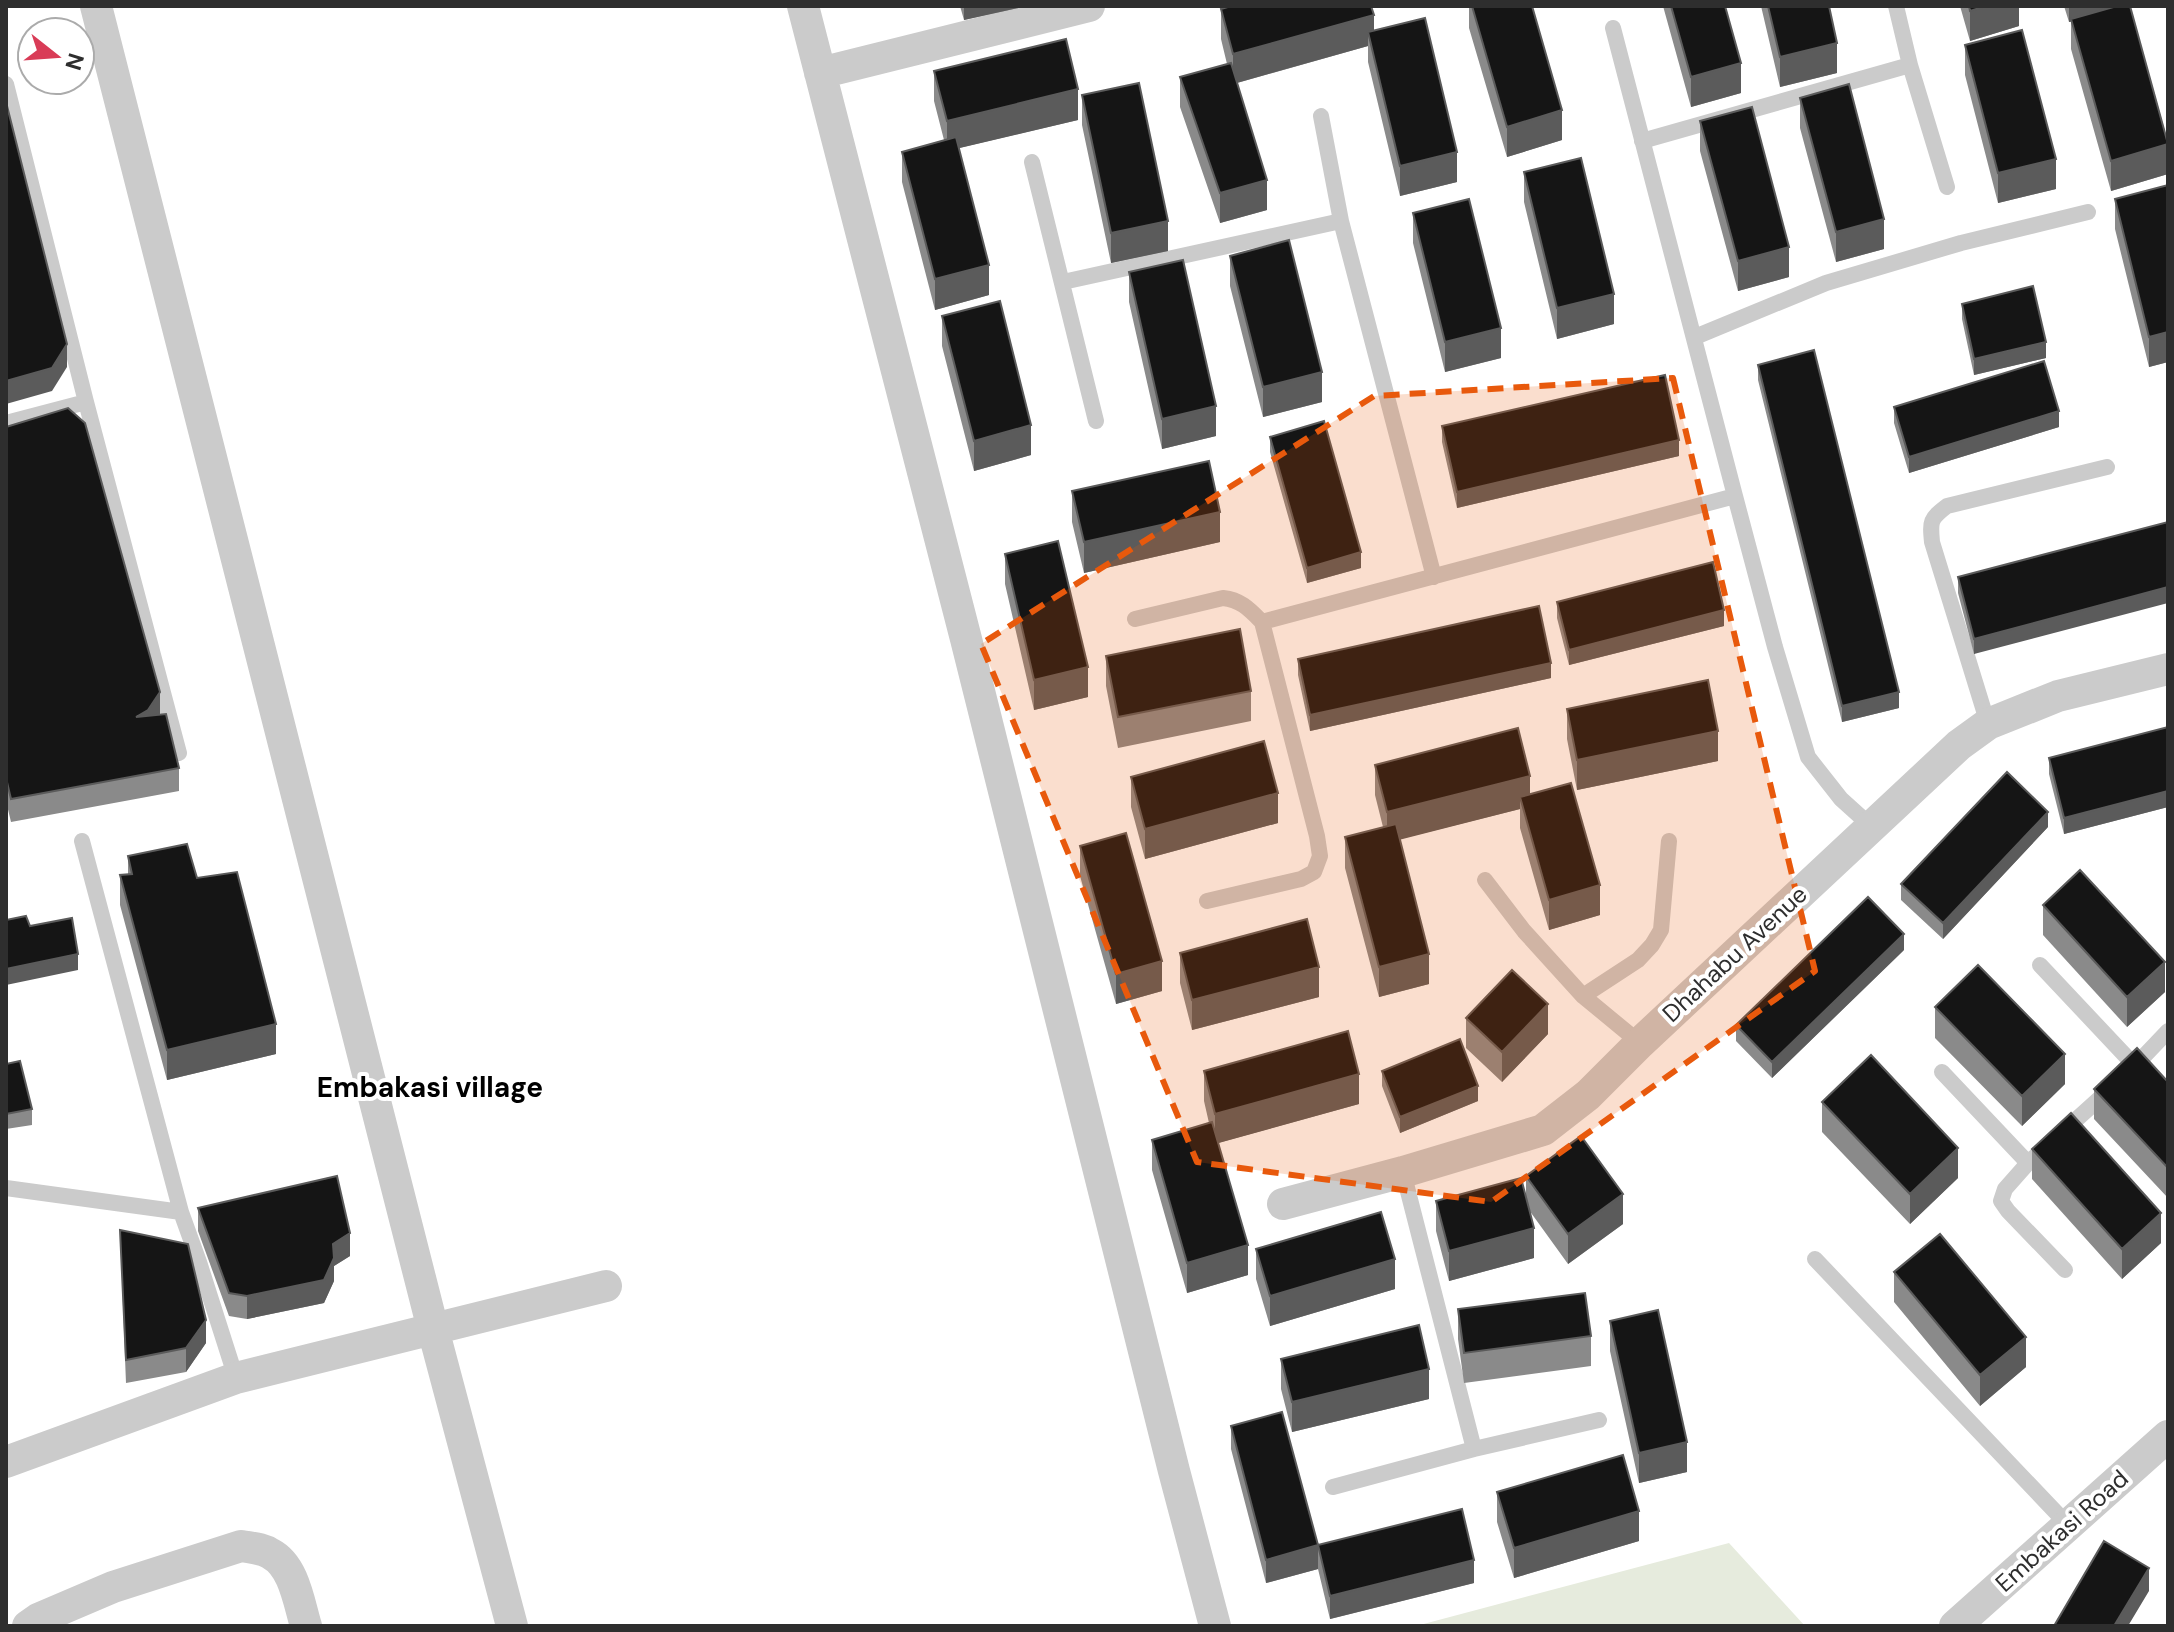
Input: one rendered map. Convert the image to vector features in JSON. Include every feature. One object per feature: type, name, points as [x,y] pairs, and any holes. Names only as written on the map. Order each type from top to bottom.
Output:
[{"type":"street","points":[[96,6],[433,1329],[512,1626]]},
{"type":"street","points":[[803,6],[1215,1626]]},
{"type":"street","points":[[820,73],[1089,6]]},
{"type":"street","name":"Dhahabu Avenue","points":[[1283,1204],[1543,1130],[1588,1095],[1959,745],[1988,724],[2058,696],[2168,669]]},
{"type":"street","points":[[6,1462],[236,1378],[606,1286]]},
{"type":"street","name":"Embakasi Road","points":[[1955,1626],[2168,1436]]},
{"type":"street","points":[[36,1624],[113,1587],[241,1546],[275,1555],[286,1567],[306,1626]]},
{"type":"lane","points":[[1896,6],[1910,65],[1947,187]]},
{"type":"lane","points":[[1613,28],[1771,632],[1808,757],[1841,799],[1872,827]]},
{"type":"lane","points":[[1642,141],[1910,65]]},
{"type":"lane","points":[[6,84],[179,753]]},
{"type":"lane","points":[[1321,116],[1341,221],[1434,577]]},
{"type":"lane","points":[[1032,162],[1096,421]]},
{"type":"lane","points":[[1695,337],[1826,283],[1961,243],[2088,212]]},
{"type":"lane","points":[[1063,282],[1341,221]]},
{"type":"lane","points":[[6,423],[86,402]]},
{"type":"lane","points":[[1988,724],[1932,542],[1930,523],[1947,506],[2107,467]]},
{"type":"lane","points":[[1262,622],[1735,496]]},
{"type":"lane","points":[[1135,619],[1223,598],[1235,599],[1262,622],[1317,836],[1320,856],[1314,872],[1301,879],[1207,901]]},
{"type":"lane","points":[[82,841],[181,1212],[236,1378]]},
{"type":"lane","points":[[1583,996],[1638,960],[1661,930],[1669,841]]},
{"type":"lane","points":[[1485,880],[1524,931],[1583,996],[1640,1043]]},
{"type":"lane","points":[[2040,965],[2136,1067]]},
{"type":"lane","points":[[2065,1270],[2008,1211],[2001,1201],[2005,1189],[2028,1163],[2136,1067],[2168,1032]]},
{"type":"lane","points":[[1942,1072],[2028,1163]]},
{"type":"lane","points":[[1403,1172],[1474,1449]]},
{"type":"lane","points":[[6,1188],[181,1212]]},
{"type":"lane","points":[[1815,1259],[2068,1525]]},
{"type":"lane","points":[[1333,1487],[1474,1449],[1599,1420]]},
{"type":"highlighted area","points":[[1673,378],[1815,971],[1491,1202],[1197,1162],[981,644],[1374,396]]},
{"type":"shaded area","points":[[1729,1543],[1805,1626],[1416,1626]]},
{"type":"building","points":[[1231,6],[1371,6],[1374,15],[1233,54],[1221,9]]},
{"type":"building","points":[[1472,6],[1532,6],[1562,110],[1507,127]]},
{"type":"building","points":[[1671,6],[1725,6],[1741,63],[1691,77]]},
{"type":"building","points":[[1768,6],[1829,6],[1837,43],[1780,57]]},
{"type":"building","points":[[1969,6],[1986,6],[1970,11]]},
{"type":"building","points":[[2117,6],[2130,6],[2168,144],[2111,161],[2071,19]]},
{"type":"building","points":[[1425,18],[1457,152],[1400,166],[1368,32]]},
{"type":"building","points":[[2022,30],[2056,159],[1998,173],[1965,45]]},
{"type":"building","points":[[1066,39],[1078,89],[947,121],[934,71]]},
{"type":"building","points":[[1231,63],[1267,180],[1220,193],[1180,77]]},
{"type":"building","points":[[1139,83],[1168,221],[1111,233],[1082,95]]},
{"type":"building","points":[[1849,84],[1884,219],[1836,232],[1800,98]]},
{"type":"building","points":[[6,102],[67,344],[52,368],[6,381]]},
{"type":"building","points":[[1752,107],[1789,247],[1738,261],[1700,121]]},
{"type":"building","points":[[956,137],[989,265],[935,279],[902,152]]},
{"type":"building","points":[[1581,158],[1614,294],[1557,308],[1524,172]]},
{"type":"building","points":[[2168,185],[2168,332],[2149,337],[2115,199]]},
{"type":"building","points":[[1469,199],[1501,328],[1445,342],[1413,213]]},
{"type":"building","points":[[1289,240],[1322,372],[1263,387],[1230,256]]},
{"type":"building","points":[[1183,260],[1216,406],[1162,419],[1129,272]]},
{"type":"building","points":[[2033,286],[2046,342],[1974,359],[1962,304]]},
{"type":"building","points":[[1000,301],[1031,425],[974,441],[942,316]]},
{"type":"building","points":[[1814,350],[1899,692],[1842,706],[1758,365]]},
{"type":"building","points":[[2044,361],[2059,411],[1909,457],[1894,407]]},
{"type":"building","points":[[1665,375],[1679,440],[1457,492],[1442,426]]},
{"type":"building","points":[[68,408],[85,423],[160,692],[148,710],[136,717],[166,714],[179,768],[11,799],[6,778],[6,427]]},
{"type":"building","points":[[1324,421],[1361,552],[1307,568],[1270,437]]},
{"type":"building","points":[[1209,461],[1220,512],[1084,542],[1072,491]]},
{"type":"building","points":[[2168,522],[2168,587],[1974,639],[1958,577]]},
{"type":"building","points":[[1058,541],[1088,667],[1034,680],[1005,554]]},
{"type":"building","points":[[1713,562],[1724,610],[1569,650],[1557,602]]},
{"type":"building","points":[[1539,606],[1551,663],[1310,715],[1298,659]]},
{"type":"building","points":[[1240,629],[1251,691],[1118,717],[1106,656]]},
{"type":"building","points":[[1708,680],[1718,731],[1577,760],[1567,709]]},
{"type":"building","points":[[2168,727],[2168,791],[2064,818],[2049,758]]},
{"type":"building","points":[[1518,728],[1530,776],[1387,812],[1375,765]]},
{"type":"building","points":[[1264,741],[1278,793],[1145,829],[1131,777]]},
{"type":"building","points":[[2007,772],[2048,812],[1943,923],[1901,884]]},
{"type":"building","points":[[1571,783],[1600,885],[1549,900],[1520,797]]},
{"type":"building","points":[[1396,824],[1429,954],[1379,967],[1345,837]]},
{"type":"building","points":[[1126,833],[1162,961],[1116,974],[1080,846]]},
{"type":"building","points":[[187,844],[197,878],[237,872],[276,1024],[167,1050],[120,875],[132,874],[128,856]]},
{"type":"building","points":[[2080,870],[2165,962],[2127,997],[2043,905]]},
{"type":"building","points":[[1868,897],[1904,934],[1772,1062],[1736,1025]]},
{"type":"building","points":[[26,916],[30,926],[72,918],[78,954],[6,969],[6,920]]},
{"type":"building","points":[[1307,919],[1319,967],[1192,1000],[1180,953]]},
{"type":"building","points":[[1978,965],[2065,1054],[2022,1096],[1935,1007]]},
{"type":"building","points":[[1512,970],[1548,1004],[1502,1052],[1466,1018]]},
{"type":"building","points":[[1348,1031],[1359,1074],[1215,1114],[1204,1071]]},
{"type":"building","points":[[1460,1039],[1478,1086],[1400,1117],[1382,1071]]},
{"type":"building","points":[[2137,1048],[2168,1082],[2168,1168],[2094,1089]]},
{"type":"building","points":[[1871,1055],[1958,1148],[1910,1194],[1822,1102]]},
{"type":"building","points":[[20,1061],[32,1109],[6,1114],[6,1064]]},
{"type":"building","points":[[2071,1113],[2161,1213],[2122,1249],[2032,1149]]},
{"type":"building","points":[[1212,1122],[1248,1245],[1187,1263],[1152,1140]]},
{"type":"building","points":[[1581,1136],[1623,1194],[1568,1234],[1526,1176]]},
{"type":"building","points":[[337,1176],[350,1233],[333,1244],[334,1258],[324,1280],[247,1296],[229,1293],[198,1208]]},
{"type":"building","points":[[1521,1178],[1534,1228],[1449,1251],[1436,1201]]},
{"type":"building","points":[[1381,1212],[1395,1259],[1270,1296],[1256,1249]]},
{"type":"building","points":[[120,1230],[188,1244],[206,1320],[186,1348],[126,1360]]},
{"type":"building","points":[[1940,1234],[2026,1337],[1980,1375],[1894,1272]]},
{"type":"building","points":[[1585,1293],[1591,1336],[1464,1353],[1458,1309]]},
{"type":"building","points":[[1658,1310],[1687,1442],[1639,1453],[1610,1321]]},
{"type":"building","points":[[1419,1325],[1429,1369],[1292,1402],[1281,1359]]},
{"type":"building","points":[[1282,1412],[1318,1545],[1266,1560],[1231,1426]]},
{"type":"building","points":[[1623,1455],[1639,1511],[1514,1548],[1497,1492]]},
{"type":"building","points":[[1462,1509],[1474,1560],[1330,1596],[1318,1545]]},
{"type":"building","points":[[2104,1541],[2149,1568],[2114,1626],[2054,1626]]},
{"type":"district","name":"Embakasi village","points":[[430,1087]]}]
